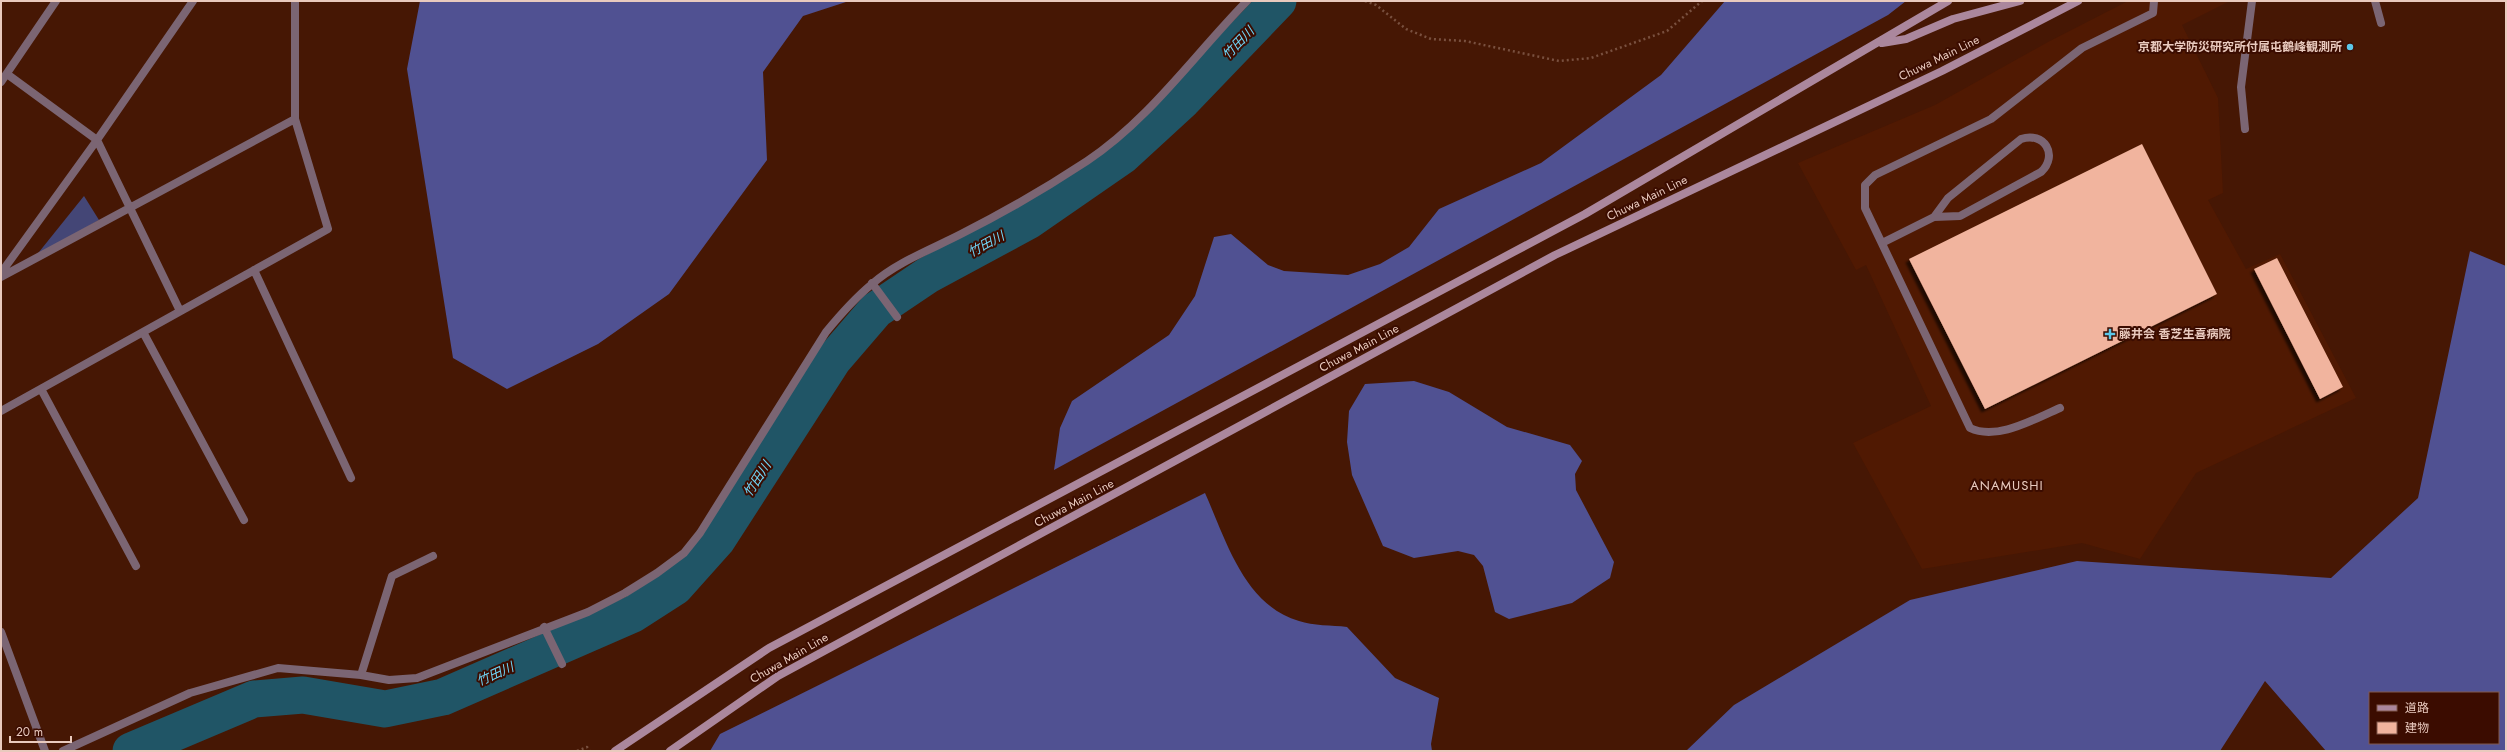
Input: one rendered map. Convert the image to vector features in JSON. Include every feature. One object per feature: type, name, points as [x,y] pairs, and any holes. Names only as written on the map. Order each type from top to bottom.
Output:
[{"type":"main road","name":"Chuwa Main Line","points":[[615,751],[770,648],[1585,214],[1948,1]]},
{"type":"main road","points":[[1877,44],[1906,39],[1953,18],[2020,1]]},
{"type":"main road","name":"Chuwa Main Line","points":[[670,751],[778,676],[1555,255],[1942,71],[2078,1]]},
{"type":"street","points":[[1,82],[56,1]]},
{"type":"street","points":[[1,273],[98,140],[193,1]]},
{"type":"street","points":[[1,411],[328,229],[295,119],[295,1]]},
{"type":"street","points":[[63,751],[190,693],[278,668],[361,675],[389,680],[416,678],[468,660],[544,627],[588,612],[657,573],[684,553],[721,501],[826,332],[848,306],[872,283],[898,266],[1036,194],[1089,160],[1136,120],[1189,66],[1246,1]]},
{"type":"street","points":[[2060,408],[2023,424],[1994,431],[1980,433],[1970,428],[1865,208],[1863,199],[1865,185],[1875,175],[1991,119],[2082,48],[2153,13],[2154,1]]},
{"type":"street","points":[[2245,129],[2241,87],[2252,1]]},
{"type":"street","points":[[2375,1],[2381,23]]},
{"type":"street","points":[[7,74],[98,140],[180,311]]},
{"type":"street","points":[[1,277],[295,119]]},
{"type":"street","points":[[1882,243],[1934,217],[1960,216],[2041,172],[2049,162],[2048,149],[2045,143],[2034,137],[2021,139],[1948,198],[1934,217]]},
{"type":"street","points":[[254,270],[351,478]]},
{"type":"street","points":[[872,283],[897,317]]},
{"type":"street","points":[[143,332],[244,520]]},
{"type":"street","points":[[41,389],[136,566]]},
{"type":"street","points":[[361,675],[392,576],[433,556]]},
{"type":"street","points":[[544,627],[562,664]]},
{"type":"street","points":[[1,632],[45,751]]},
{"type":"path","points":[[1365,1],[1376,4],[1406,29],[1432,39],[1466,41],[1559,61],[1590,58],[1667,31],[1702,1]]},
{"type":"path","points":[[577,751],[587,748],[590,751]]},
{"type":"shaded area","points":[[420,1],[849,1],[803,16],[763,72],[767,160],[669,294],[598,344],[507,389],[453,358],[407,69]]},
{"type":"shaded area","points":[[1725,1],[1906,1],[1888,15],[1054,470],[1060,428],[1072,401],[1169,335],[1195,296],[1214,237],[1231,234],[1268,265],[1284,271],[1348,275],[1380,264],[1409,247],[1439,209],[1541,163],[1661,75]]},
{"type":"shaded area","name":"藤井会 香芝生喜病院","points":[[2128,1],[2230,1],[2182,25],[2218,98],[2223,193],[2208,200],[2246,269],[2280,254],[2356,398],[2196,473],[2140,559],[2082,543],[1922,569],[1853,443],[1931,406],[1866,265],[1856,270],[1798,163],[1935,105],[2048,42]]},
{"type":"shaded area","points":[[84,196],[99,220],[35,257]]},
{"type":"shaded area","points":[[2470,251],[2506,266],[2506,751],[2326,751],[2265,681],[2220,751],[1686,751],[1734,705],[1910,600],[2077,561],[2331,578],[2418,498]]},
{"type":"shaded area","points":[[1414,381],[1449,392],[1507,427],[1570,445],[1582,461],[1575,474],[1576,490],[1614,562],[1610,578],[1572,603],[1509,619],[1495,612],[1483,566],[1474,555],[1458,551],[1414,558],[1383,546],[1352,475],[1347,442],[1349,411],[1365,384]]},
{"type":"shaded area","points":[[1205,493],[1229,550],[1239,569],[1264,601],[1280,613],[1304,623],[1347,627],[1395,678],[1439,698],[1431,744],[1432,751],[710,751],[720,734]]},
{"type":"building","points":[[2142,144],[2217,294],[1985,409],[1909,259]]},
{"type":"building","points":[[2277,258],[2343,387],[2320,399],[2254,269]]},
{"type":"waterway","name":"竹田川","points":[[131,751],[254,699],[303,695],[385,709],[443,697],[633,614],[675,587],[717,540],[833,360],[876,310],[928,275],[1028,221],[1122,156],[1183,100],[1278,1]]},
{"type":"place","name":"京都大学防災研究所付属屯鶴峰観測所","points":[[2350,47]]},
{"type":"place","name":"藤井会 香芝生喜病院","points":[[2110,334]]},
{"type":"district","name":"ANAMUSHI","points":[[2007,485]]}]
